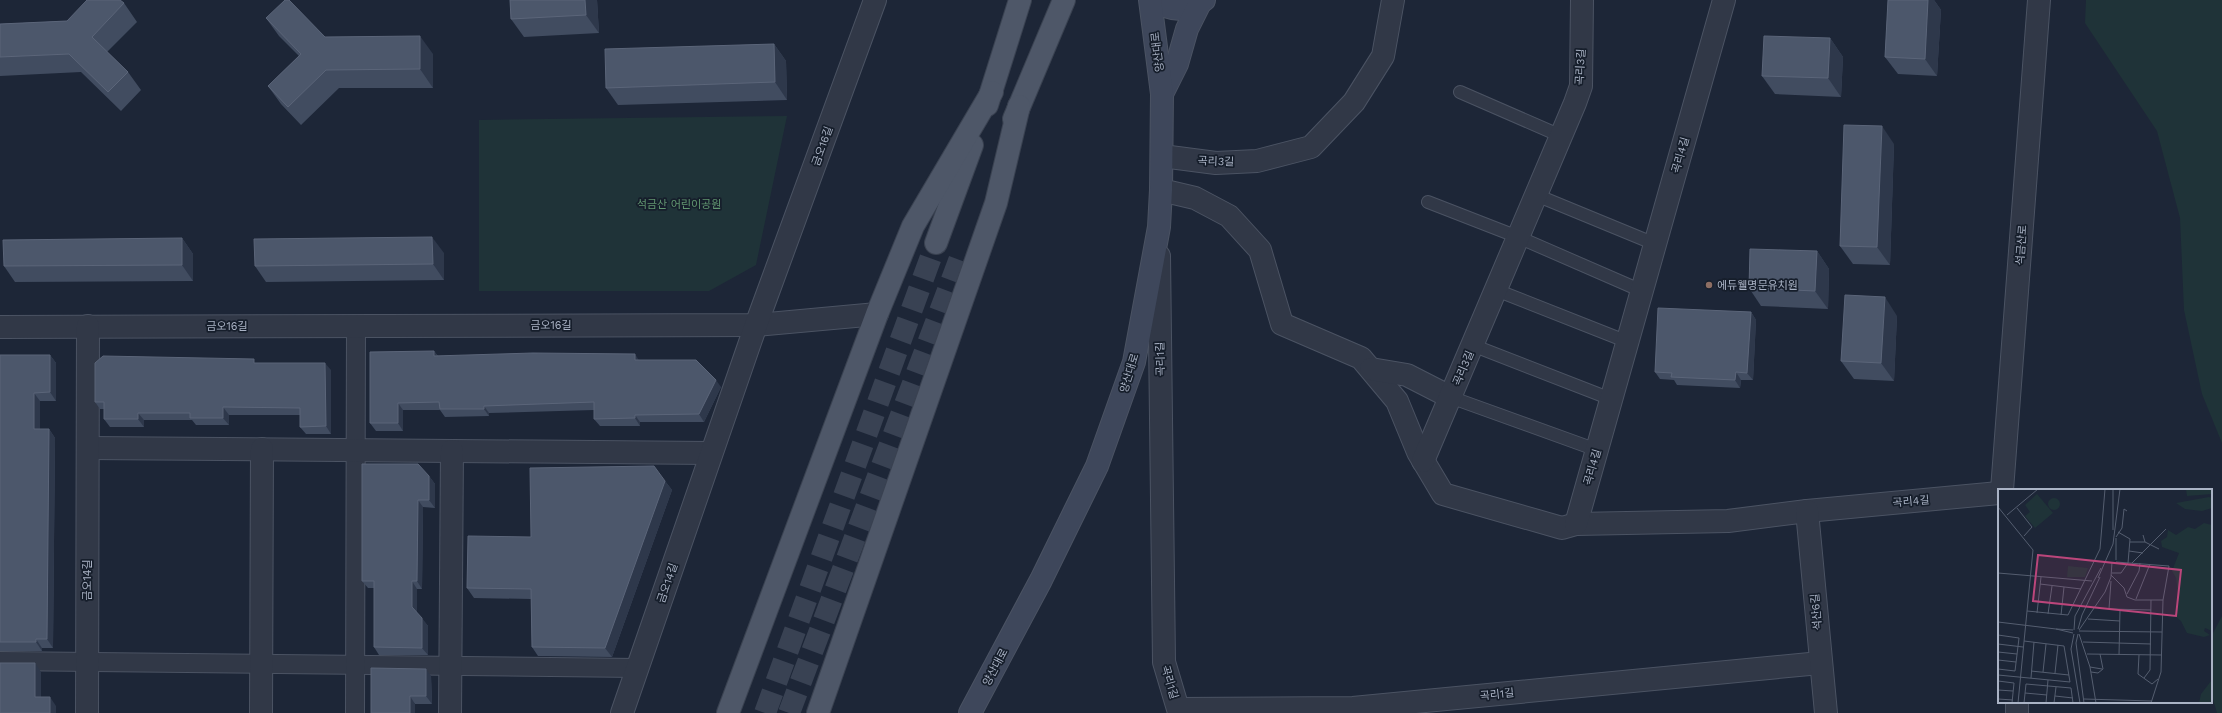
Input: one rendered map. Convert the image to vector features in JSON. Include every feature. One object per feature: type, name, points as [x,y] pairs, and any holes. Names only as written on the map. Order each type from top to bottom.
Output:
[{"type":"main road","points":[[936,243],[992,92],[1020,0]]},
{"type":"main road","points":[[962,253],[984,192],[1064,0]]},
{"type":"main road","name":"양산대로","points":[[970,713],[1041,580],[1097,466],[1134,362],[1158,227],[1161,190],[1162,94],[1150,0]]},
{"type":"main road","points":[[1156,0],[1167,7],[1178,9],[1190,8],[1202,2]]},
{"type":"main road","points":[[1162,94],[1177,64],[1187,29],[1202,2]]},
{"type":"main road","points":[[728,713],[877,314],[913,226],[992,92]]},
{"type":"main road","points":[[818,713],[996,203],[1019,106]]},
{"type":"street","name":"금오16길","points":[[0,327],[756,325],[875,0]]},
{"type":"street","name":"곡리3길","points":[[1162,156],[1216,163],[1257,161],[1311,147],[1354,102],[1382,56],[1393,0]]},
{"type":"street","name":"곡리3길","points":[[1370,369],[1407,375],[1450,397],[1581,86],[1582,0]]},
{"type":"street","name":"곡리4길","points":[[1724,0],[1576,524],[1728,521],[1807,510],[1998,493]]},
{"type":"street","name":"석금산로","points":[[2002,489],[2039,0]]},
{"type":"street","points":[[1161,190],[1195,198],[1229,216],[1260,250],[1282,324],[1361,358],[1397,401],[1423,461],[1443,494],[1562,528],[1576,524]]},
{"type":"street","name":"곡리1길","points":[[1158,227],[1164,662],[1178,709],[1353,710],[1820,663]]},
{"type":"street","points":[[756,325],[877,314]]},
{"type":"street","points":[[355,713],[354,450],[356,325]]},
{"type":"street","name":"금오14길","points":[[622,713],[756,325]]},
{"type":"street","name":"금오14길","points":[[87,713],[88,326]]},
{"type":"street","points":[[1423,461],[1450,397]]},
{"type":"street","points":[[88,448],[711,453]]},
{"type":"street","points":[[261,713],[262,449]]},
{"type":"street","points":[[450,713],[452,451]]},
{"type":"street","name":"석산6길","points":[[1807,510],[1820,663],[1826,713]]},
{"type":"street","points":[[0,660],[638,668]]},
{"type":"lane","points":[[1460,92],[1561,136]]},
{"type":"lane","points":[[1536,195],[1655,244]]},
{"type":"lane","points":[[1428,202],[1518,237],[1642,291]]},
{"type":"lane","points":[[1496,290],[1628,342]]},
{"type":"lane","points":[[1472,345],[1611,399]]},
{"type":"lane","points":[[1450,397],[1596,450]]},
{"type":"green space","points":[[2086,0],[2222,0],[2222,443],[2202,394],[2184,310],[2180,218],[2157,131],[2085,23]]},
{"type":"green space","name":"석금산 어린이공원","points":[[787,116],[756,265],[709,291],[479,291],[479,120]]},
{"type":"green space","points":[[2222,616],[2222,713],[2217,713],[2212,696],[2212,635]]},
{"type":"building","points":[[87,0],[120,0],[124,3],[92,37],[128,72],[108,92],[69,54],[0,57],[0,24],[67,21]]},
{"type":"building","points":[[285,0],[289,0],[325,37],[420,36],[420,69],[326,70],[288,107],[268,86],[301,54],[266,18]]},
{"type":"building","points":[[510,0],[585,0],[586,15],[511,19]]},
{"type":"building","points":[[1888,0],[1928,0],[1925,59],[1885,57]]},
{"type":"building","points":[[1764,36],[1830,38],[1828,78],[1762,76]]},
{"type":"building","points":[[774,44],[775,82],[606,88],[605,49]]},
{"type":"building","points":[[1844,125],[1882,126],[1877,247],[1840,246]]},
{"type":"building","points":[[432,237],[433,264],[255,266],[254,239]]},
{"type":"building","points":[[182,238],[182,265],[4,266],[3,240]]},
{"type":"building","points":[[1750,249],[1817,251],[1815,291],[1749,288]]},
{"type":"building","points":[[1845,295],[1885,297],[1881,363],[1841,361]]},
{"type":"building","points":[[1658,308],[1751,312],[1747,373],[1736,372],[1735,380],[1671,377],[1672,373],[1655,372]]},
{"type":"building","points":[[434,351],[434,356],[533,353],[635,354],[635,360],[696,360],[716,380],[699,414],[635,415],[635,418],[594,419],[594,402],[484,406],[484,409],[440,409],[439,402],[398,403],[398,423],[370,423],[370,352]]},
{"type":"building","points":[[0,355],[50,355],[50,392],[34,393],[34,429],[49,429],[47,639],[36,639],[36,642],[0,642]]},
{"type":"building","points":[[103,356],[254,359],[254,363],[325,363],[326,426],[300,427],[300,408],[223,407],[223,418],[190,418],[190,413],[138,413],[138,419],[104,419],[104,402],[95,402],[95,363]]},
{"type":"building","points":[[362,464],[418,464],[429,476],[429,500],[418,500],[417,581],[412,581],[412,607],[422,618],[422,648],[374,647],[374,581],[362,581]]},
{"type":"building","points":[[654,466],[665,481],[605,648],[532,647],[531,589],[467,588],[468,536],[531,537],[530,468]]},
{"type":"building","points":[[0,663],[35,663],[35,697],[50,697],[50,713],[0,713]]},
{"type":"building","points":[[371,668],[426,669],[426,696],[410,696],[410,713],[371,713]]},
{"type":"tunnel","points":[[765,713],[936,243]]},
{"type":"tunnel","points":[[789,713],[962,253]]},
{"type":"place","name":"에듀웰명문유치원","points":[[1709,285]]}]
